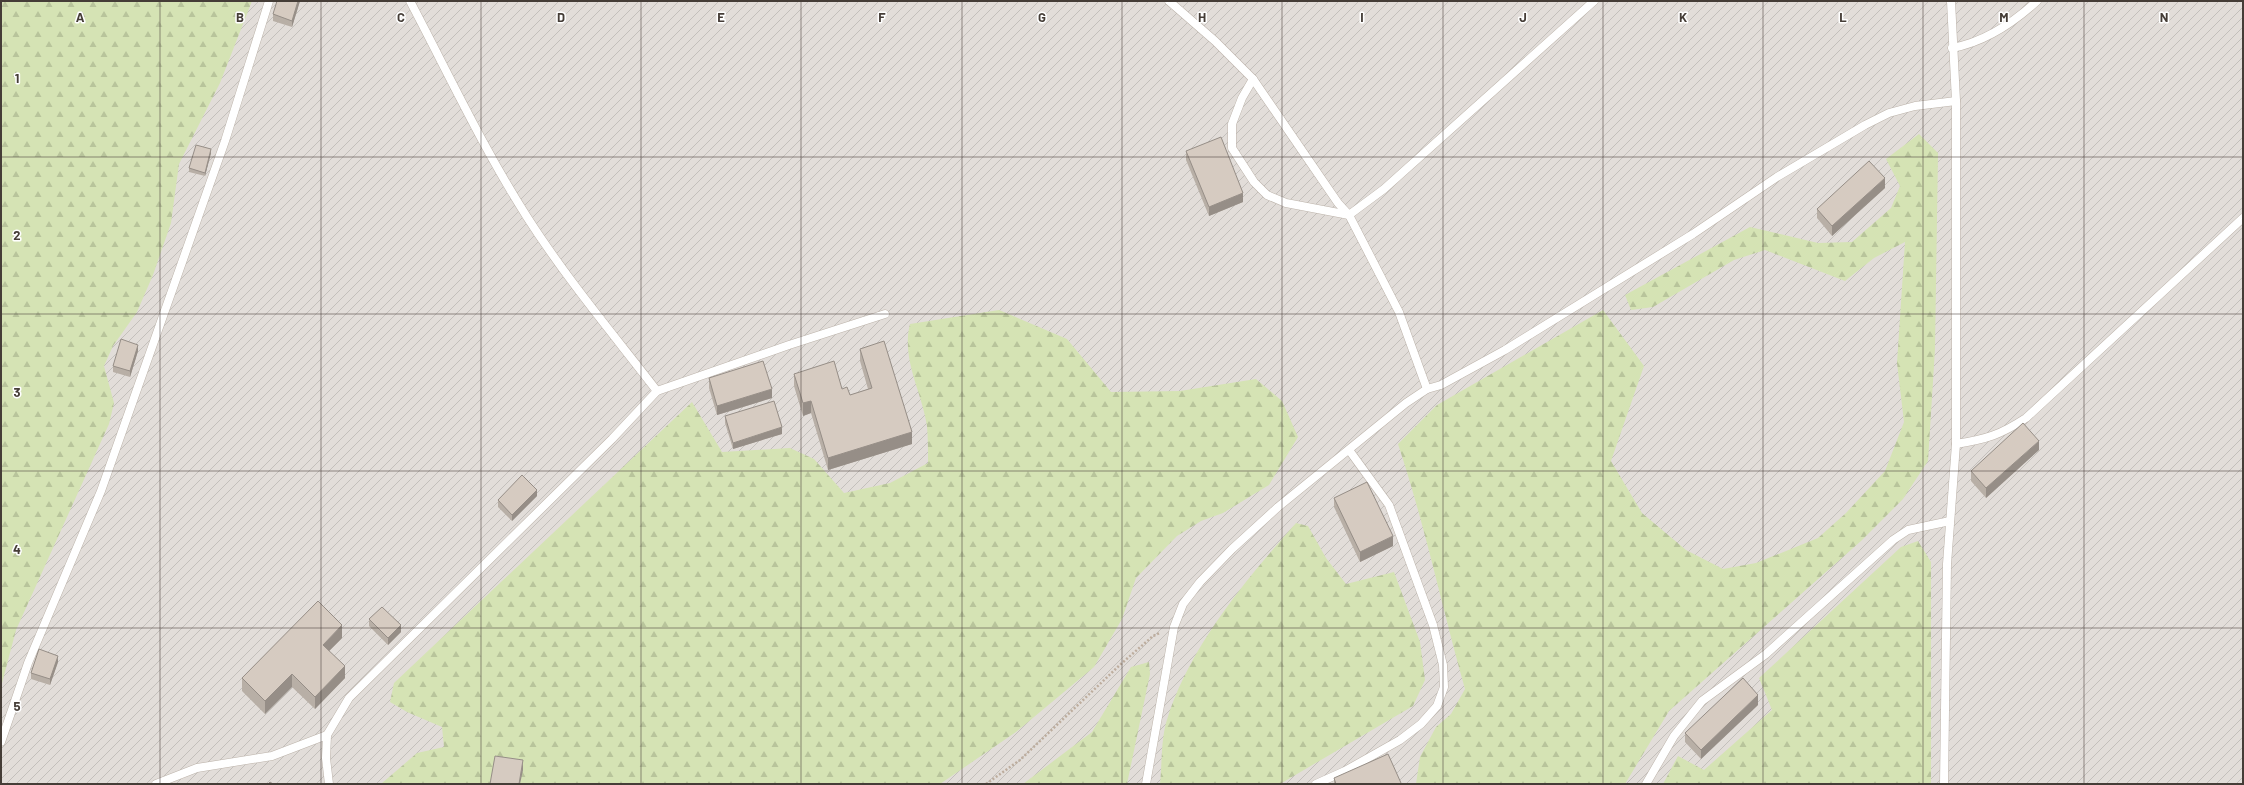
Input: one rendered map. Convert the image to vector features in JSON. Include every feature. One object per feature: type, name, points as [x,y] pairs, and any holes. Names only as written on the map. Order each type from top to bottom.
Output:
[{"type":"lane","points":[[1,742],[28,663],[101,491],[225,141],[269,1]]},
{"type":"lane","points":[[410,1],[506,184],[586,300],[657,391]]},
{"type":"lane","points":[[1169,1],[1215,41],[1253,79],[1338,203],[1349,215],[1399,312],[1427,389]]},
{"type":"lane","points":[[1253,79],[1242,98],[1232,124],[1232,148],[1254,182],[1267,195],[1286,203],[1349,215],[1384,189],[1594,1]]},
{"type":"lane","points":[[1944,784],[1947,572],[1956,444],[1956,101],[1952,48],[1951,1]]},
{"type":"lane","points":[[1952,48],[1970,45],[1988,37],[2025,12],[2037,1]]},
{"type":"lane","points":[[1146,784],[1174,627],[1182,604],[1200,582],[1232,549],[1278,507],[1406,403],[1427,389],[1441,385],[1505,350],[1693,234],[1784,173],[1865,125],[1889,113],[1915,106],[1956,101]]},
{"type":"lane","points":[[1956,444],[1984,440],[2003,433],[2026,418],[2243,218]]},
{"type":"lane","points":[[329,784],[326,758],[327,735],[349,698],[439,607],[539,512],[657,391],[789,345],[885,314]]},
{"type":"lane","points":[[1316,784],[1345,771],[1411,732],[1421,724],[1437,706],[1444,687],[1442,665],[1433,625],[1389,505],[1349,450]]},
{"type":"lane","points":[[1646,784],[1674,736],[1702,701],[1766,654],[1893,540],[1908,530],[1950,521]]},
{"type":"lane","points":[[156,784],[197,768],[272,756],[327,735]]},
{"type":"path","points":[[986,784],[1032,750],[1073,708],[1153,636],[1174,627]]},
{"type":"shaded area","points":[[1,1],[2243,1],[2243,784],[1,784]]},
{"type":"green space","points":[[1,1],[252,1],[220,83],[179,164],[171,223],[153,275],[137,312],[113,346],[104,366],[114,403],[109,424],[16,630],[1,687]]},
{"type":"green space","points":[[1919,134],[1938,153],[1935,349],[1928,461],[1903,499],[1861,541],[1669,711],[1625,784],[1416,784],[1420,757],[1436,727],[1451,714],[1465,689],[1417,505],[1398,444],[1437,405],[1603,310],[1644,366],[1611,461],[1642,513],[1686,550],[1723,569],[1756,563],[1818,538],[1846,513],[1885,471],[1904,422],[1897,363],[1905,242],[1874,258],[1845,281],[1765,250],[1734,260],[1653,307],[1631,310],[1625,295],[1750,227],[1818,243],[1852,242],[1891,208],[1900,186],[1886,159]]},
{"type":"green space","points":[[999,310],[1067,339],[1111,392],[1180,391],[1256,379],[1282,401],[1298,437],[1269,485],[1223,513],[1201,521],[1177,536],[1136,578],[1122,619],[1094,667],[1016,732],[940,784],[381,784],[417,753],[444,747],[442,727],[407,712],[390,702],[394,683],[692,402],[722,452],[790,448],[814,459],[844,493],[890,483],[928,463],[927,426],[910,363],[908,350],[910,324]]},
{"type":"green space","points":[[1296,523],[1308,526],[1326,558],[1346,584],[1394,572],[1420,642],[1425,680],[1413,706],[1280,784],[1160,784],[1164,730],[1176,695],[1188,668],[1203,642],[1238,592]]},
{"type":"green space","points":[[1918,541],[1931,562],[1931,784],[1663,784],[1678,756],[1704,770],[1772,710],[1759,678],[1901,547]]},
{"type":"green space","points":[[1149,662],[1150,674],[1127,784],[1023,784],[1092,732],[1131,667]]},
{"type":"building","points":[[277,1],[298,1],[292,21],[273,14]]},
{"type":"building","points":[[1221,137],[1243,193],[1209,207],[1186,151]]},
{"type":"building","points":[[196,145],[211,149],[205,173],[189,168]]},
{"type":"building","points":[[1869,161],[1885,178],[1832,226],[1817,209]]},
{"type":"building","points":[[121,339],[138,345],[130,371],[113,366]]},
{"type":"building","points":[[884,341],[912,432],[828,458],[811,401],[803,403],[794,374],[834,361],[842,389],[847,387],[850,395],[872,388],[860,349]]},
{"type":"building","points":[[763,361],[772,389],[717,406],[709,378]]},
{"type":"building","points":[[774,401],[782,427],[733,443],[725,416]]},
{"type":"building","points":[[2023,423],[2039,441],[1986,488],[1971,471]]},
{"type":"building","points":[[522,475],[537,490],[512,515],[498,500]]},
{"type":"building","points":[[1367,482],[1393,536],[1360,552],[1334,498]]},
{"type":"building","points":[[318,601],[342,625],[323,645],[345,666],[315,697],[292,674],[265,701],[242,678]]},
{"type":"building","points":[[382,607],[401,625],[388,638],[369,619]]},
{"type":"building","points":[[39,649],[58,656],[50,679],[31,673]]},
{"type":"building","points":[[1743,678],[1758,695],[1701,750],[1685,733]]},
{"type":"building","points":[[1388,754],[1401,783],[1400,784],[1336,784],[1334,778]]},
{"type":"building","points":[[495,756],[523,760],[519,784],[490,784]]}]
